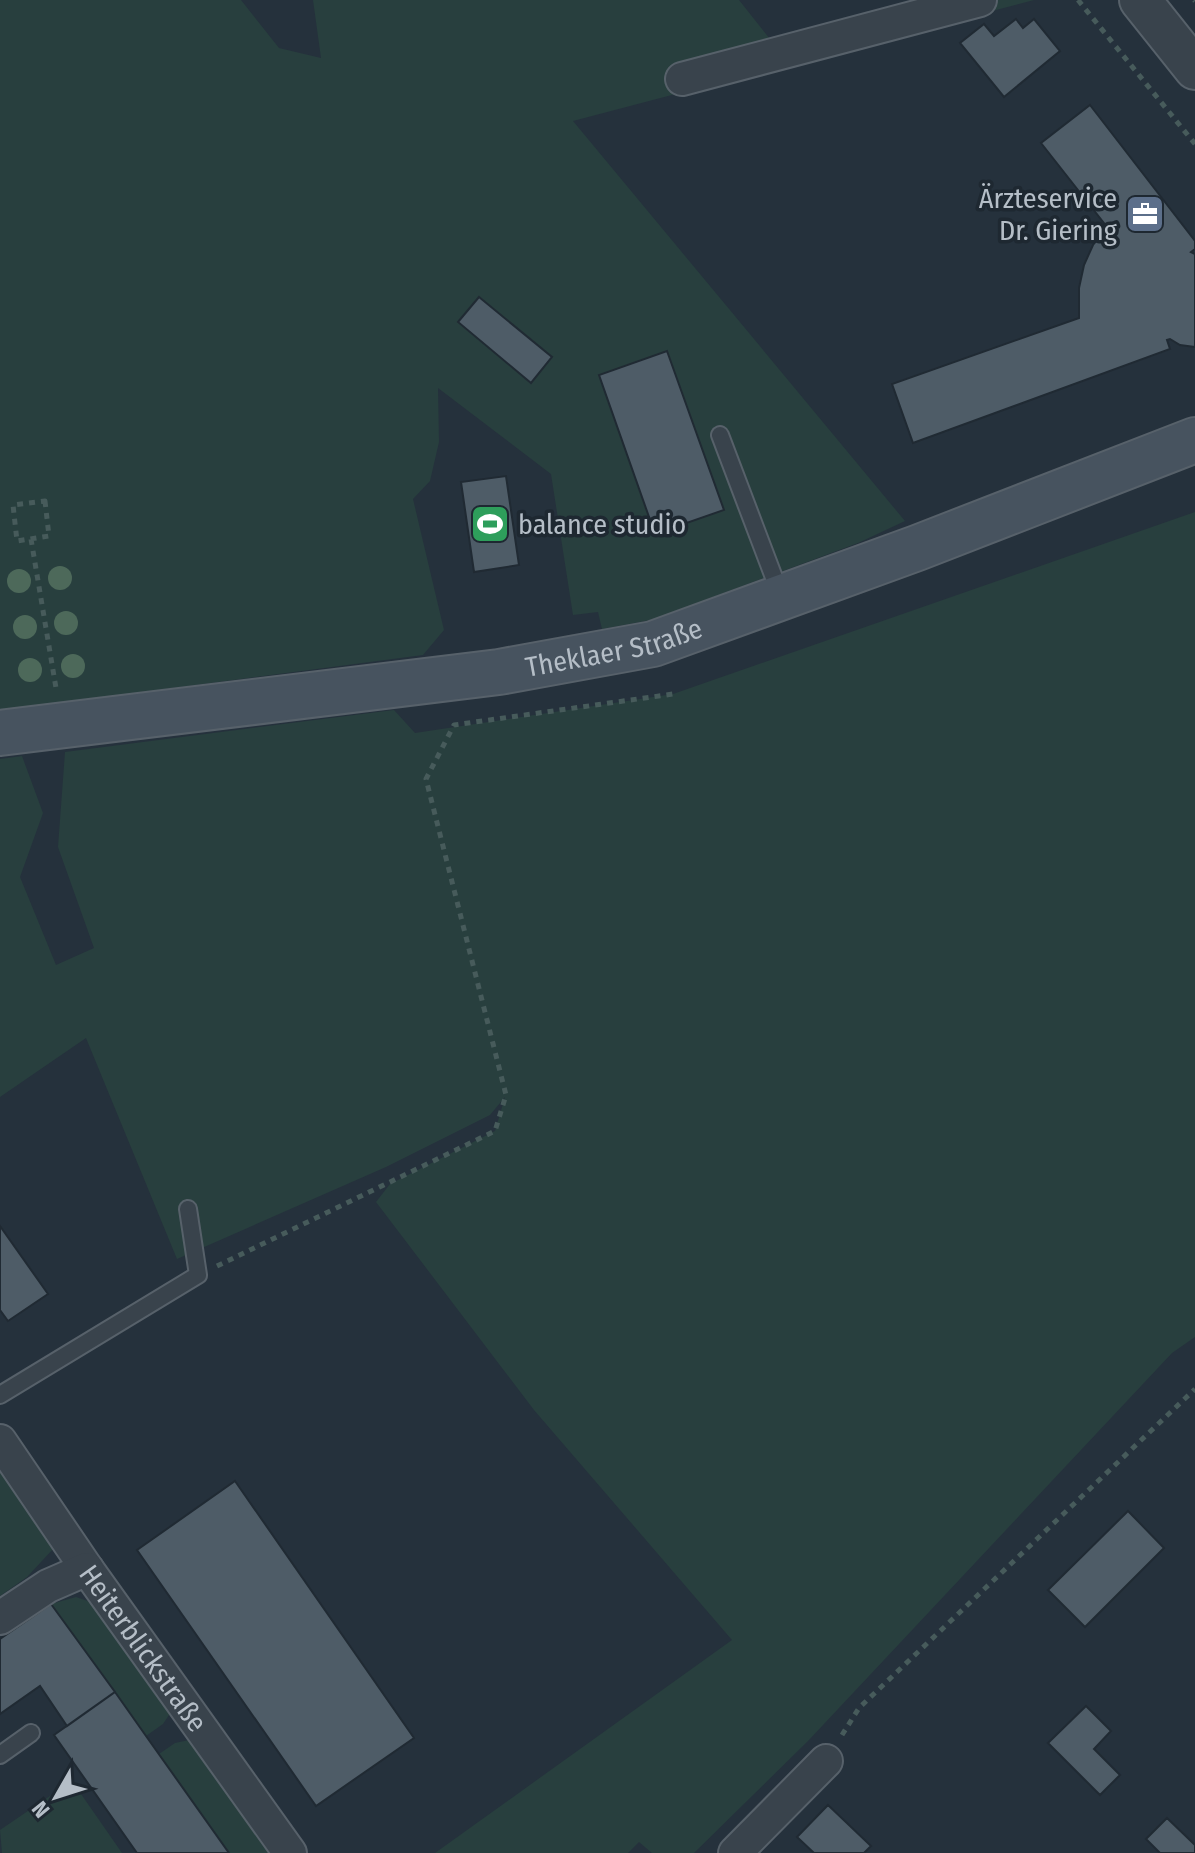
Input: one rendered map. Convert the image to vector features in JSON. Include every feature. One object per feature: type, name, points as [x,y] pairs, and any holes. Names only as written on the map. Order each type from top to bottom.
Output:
[{"type":"main road","name":"Theklaer Straße","points":[[0,733],[499,672],[653,644],[1195,440]]},
{"type":"street","points":[[682,79],[980,0]]},
{"type":"street","points":[[1140,0],[1195,69]]},
{"type":"street","name":"Heiterblickstraße","points":[[0,1441],[87,1569],[290,1853]]},
{"type":"street","points":[[0,1618],[48,1586],[87,1569]]},
{"type":"street","points":[[735,1853],[826,1761]]},
{"type":"lane","points":[[720,435],[782,597]]},
{"type":"lane","points":[[0,1395],[198,1275],[188,1209]]},
{"type":"lane","points":[[0,1755],[31,1733]]},
{"type":"path","points":[[1078,0],[1195,144]]},
{"type":"path","points":[[45,501],[49,536],[31,539],[17,541],[13,505],[45,501]]},
{"type":"path","points":[[31,539],[61,725]]},
{"type":"path","points":[[198,1275],[495,1131],[506,1095],[426,779],[454,725],[673,694]]},
{"type":"path","points":[[826,1761],[859,1708],[1195,1389]]},
{"type":"green space","points":[[0,0],[241,0],[279,48],[321,58],[313,0],[739,0],[777,48],[950,0],[1034,0],[573,121],[905,521],[858,543],[651,620],[602,629],[598,612],[573,615],[551,474],[438,388],[439,442],[430,481],[413,499],[444,630],[423,655],[0,711]]},
{"type":"green space","points":[[1195,512],[1195,1337],[1172,1353],[808,1741],[694,1853],[652,1853],[639,1842],[628,1853],[435,1853],[732,1640],[534,1410],[376,1202],[390,1184],[495,1131],[505,1097],[490,1115],[386,1167],[177,1259],[86,1038],[0,1097],[0,759],[22,756],[43,813],[20,877],[56,965],[94,948],[58,847],[65,752],[394,710],[415,733],[673,694]]},
{"type":"green space","points":[[0,1471],[54,1548],[27,1577],[0,1596]]},
{"type":"green space","points":[[76,1597],[102,1606],[173,1709],[163,1724],[146,1736],[51,1604]]},
{"type":"green space","points":[[194,1739],[274,1853],[229,1853],[159,1754],[175,1743]]},
{"type":"green space","points":[[72,1781],[122,1853],[2,1853],[0,1830]]},
{"type":"building","points":[[1016,19],[1023,28],[1034,19],[1060,51],[1004,97],[960,43],[984,24],[994,36]]},
{"type":"building","points":[[1090,105],[1195,241],[1195,249],[1191,252],[1195,254],[1195,347],[1167,340],[1170,349],[913,443],[892,384],[1079,318],[1079,288],[1084,265],[1093,245],[1107,227],[1041,143]]},
{"type":"building","points":[[479,297],[552,357],[531,383],[458,322]]},
{"type":"building","points":[[667,351],[724,510],[655,534],[599,375]]},
{"type":"building","name":"balance studio","points":[[506,476],[519,565],[474,572],[461,482]]},
{"type":"building","points":[[0,1226],[48,1294],[8,1321],[0,1310]]},
{"type":"building","points":[[235,1481],[414,1738],[316,1806],[137,1550]]},
{"type":"building","points":[[1128,1511],[1164,1548],[1085,1627],[1048,1590]]},
{"type":"building","points":[[51,1604],[115,1692],[67,1726],[40,1686],[0,1714],[0,1639]]},
{"type":"building","points":[[115,1692],[229,1853],[137,1853],[54,1735]]},
{"type":"building","points":[[1086,1706],[1111,1731],[1094,1749],[1120,1775],[1100,1795],[1048,1743]]},
{"type":"building","points":[[828,1805],[871,1846],[864,1853],[814,1853],[797,1837]]},
{"type":"building","points":[[1167,1818],[1195,1845],[1195,1853],[1160,1853],[1146,1839]]},
{"type":"place","name":"Ärzteservice Dr. Giering","points":[[1145,214]]},
{"type":"place","name":"balance studio","points":[[490,524]]}]
